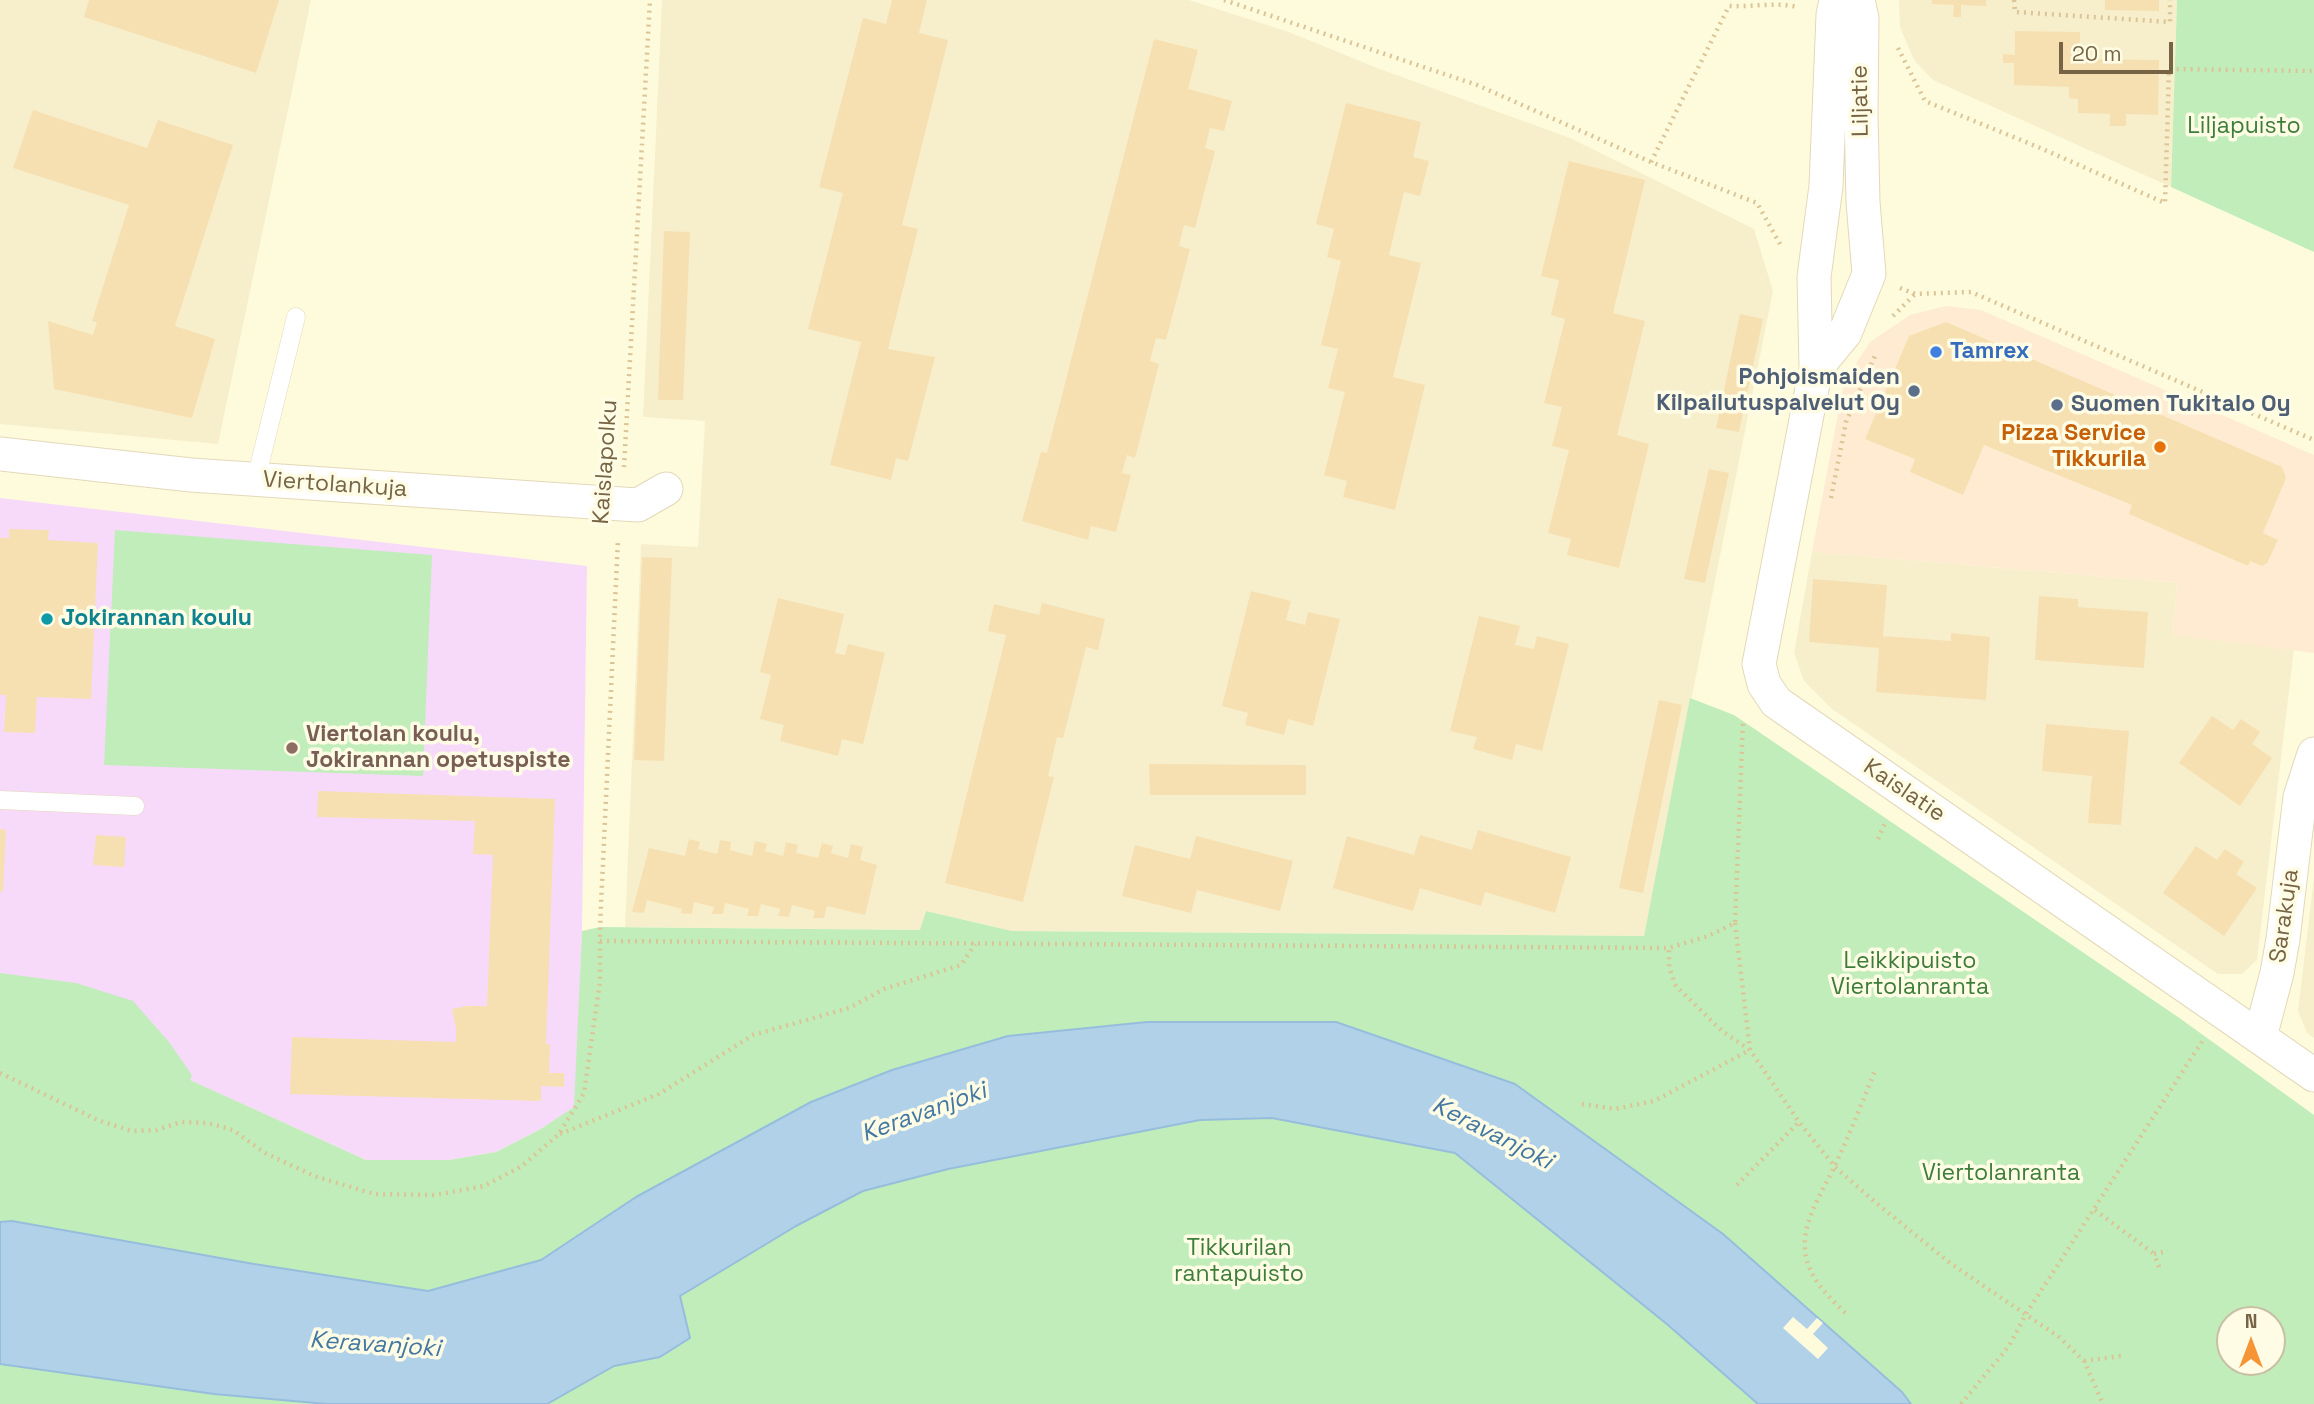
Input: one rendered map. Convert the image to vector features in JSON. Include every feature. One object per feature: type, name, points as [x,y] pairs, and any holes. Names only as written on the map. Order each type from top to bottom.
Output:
[{"type":"street","name":"Liljatie","points":[[1826,186],[1847,8]]},
{"type":"street","name":"Liljatie","points":[[1847,8],[1860,102],[1863,202]]},
{"type":"street","name":"Kaislatie","points":[[1826,186],[1814,276],[1816,368],[1759,664],[1764,684],[1776,702],[2314,1075]]},
{"type":"street","name":"Kaislatie","points":[[1816,368],[1845,333],[1870,274],[1863,202]]},
{"type":"street","name":"Viertolankuja","points":[[0,454],[191,475],[638,505],[666,489]]},
{"type":"street","name":"Sarakuja","points":[[2260,1037],[2281,950],[2300,797],[2314,754]]},
{"type":"lane","points":[[256,479],[296,317]]},
{"type":"lane","points":[[0,800],[135,806]]},
{"type":"path","name":"Kaislapolku","points":[[559,1134],[584,1093],[600,981],[600,927],[618,537],[650,0]]},
{"type":"path","points":[[1224,0],[1478,85],[1651,162],[1757,203],[1775,231],[1816,252]]},
{"type":"path","points":[[2014,0],[2015,12],[2170,22],[2170,0]]},
{"type":"path","points":[[1651,162],[1729,6],[1755,8],[1781,2],[1847,8],[1886,24],[1925,101],[2165,203],[2169,69],[2314,71]]},
{"type":"path","points":[[1870,274],[1915,294],[1971,292],[2314,440]]},
{"type":"path","points":[[1889,326],[1894,313],[1915,294]]},
{"type":"path","points":[[1832,498],[1846,422],[1878,350]]},
{"type":"path","points":[[1743,715],[1735,923],[1749,1050]]},
{"type":"path","points":[[600,941],[1669,948],[1708,936],[1735,923]]},
{"type":"path","points":[[0,1073],[100,1121],[132,1131],[156,1130],[181,1122],[208,1123],[233,1130],[265,1153],[314,1176],[374,1194],[435,1195],[484,1186],[522,1166],[559,1134],[659,1094],[753,1035],[849,1007],[884,989],[961,965],[975,944]]},
{"type":"path","points":[[1669,948],[1669,967],[1676,986],[1722,1031],[1749,1050],[1799,1122],[1835,1167],[1950,1263],[2059,1337],[2084,1361],[2103,1404]]},
{"type":"path","points":[[1961,1404],[2009,1346],[2026,1314],[2224,1011]]},
{"type":"path","points":[[1581,1104],[1615,1109],[1654,1101],[1749,1050]]},
{"type":"path","points":[[1845,1313],[1822,1289],[1807,1261],[1806,1240],[1810,1217],[1835,1167],[1875,1071]]},
{"type":"path","points":[[1737,1185],[1799,1122]]},
{"type":"path","points":[[2095,1210],[2154,1254],[2159,1267]]},
{"type":"path","points":[[2154,1254],[2168,1251]]},
{"type":"path","points":[[2084,1361],[2121,1356]]},
{"type":"shaded area","points":[[0,0],[311,0],[218,444],[0,424]]},
{"type":"shaded area","points":[[662,0],[1189,0],[1289,32],[1377,68],[1570,138],[1754,229],[1773,291],[1644,936],[1012,931],[926,911],[921,930],[625,927],[641,544],[698,547],[705,421],[643,417]]},
{"type":"shaded area","points":[[1899,0],[2177,0],[2171,187],[1933,80],[1914,60],[1900,27]]},
{"type":"shaded area","points":[[1946,306],[1981,310],[2314,455],[2314,653],[2173,635],[2177,583],[1812,552],[1844,382],[1870,342],[1910,315]]},
{"type":"shaded area","name":"Viertolan koulu, Jokirannan opetuspiste","points":[[0,498],[587,566],[582,931],[575,1107],[539,1130],[496,1152],[449,1160],[366,1160],[165,1069],[0,1030]]},
{"type":"shaded area","points":[[1812,552],[2177,583],[2173,635],[2294,649],[2257,960],[2242,974],[2218,974],[1832,709],[1804,681],[1794,653]]},
{"type":"shaded area","points":[[2314,877],[2314,1038],[2307,1033],[2298,1011]]},
{"type":"green space","name":"Liljapuisto","points":[[2177,0],[2314,0],[2314,252],[2171,187]]},
{"type":"green space","points":[[115,530],[432,555],[423,776],[104,765]]},
{"type":"green space","name":"Viertolanranta","points":[[1690,698],[1734,715],[2178,1017],[2314,1115],[2314,1404],[1911,1404],[1902,1392],[1723,1234],[1515,1084],[1336,1022],[1148,1022],[1008,1036],[892,1070],[811,1102],[636,1197],[541,1260],[428,1291],[254,1264],[12,1221],[0,1222],[0,973],[76,983],[133,1001],[169,1042],[192,1075],[190,1080],[366,1160],[449,1160],[496,1152],[539,1130],[574,1107],[582,931],[600,927],[920,930],[926,911],[1012,931],[1644,936]]},
{"type":"green space","name":"Tikkurilan rantapuisto","points":[[1272,1118],[1455,1153],[1668,1325],[1758,1404],[547,1404],[614,1366],[660,1357],[680,1296],[796,1226],[863,1191],[948,1169],[1200,1120]]},
{"type":"green space","points":[[0,1364],[214,1394],[327,1404],[0,1404]]},
{"type":"water","name":"Keravanjoki","points":[[1147,1022],[1336,1022],[1515,1084],[1723,1234],[1902,1392],[1911,1404],[1758,1404],[1668,1325],[1455,1153],[1272,1118],[1200,1120],[948,1169],[863,1191],[796,1226],[680,1296],[690,1338],[660,1357],[614,1366],[547,1404],[327,1404],[214,1394],[0,1364],[0,1222],[12,1221],[254,1264],[428,1291],[541,1260],[636,1197],[811,1102],[892,1070],[1008,1036]]},
{"type":"pier","points":[[1793,1317],[1807,1329],[1817,1318],[1823,1323],[1813,1334],[1828,1348],[1818,1359],[1783,1328]]},
{"type":"building","points":[[89,0],[279,0],[256,73],[84,17]]},
{"type":"building","points":[[892,0],[927,0],[919,33],[948,40],[902,225],[918,229],[888,349],[935,357],[908,461],[896,458],[891,480],[830,465],[861,342],[808,329],[843,193],[819,187],[863,18],[886,24]]},
{"type":"building","points":[[1932,0],[1986,0],[1986,6],[1961,5],[1961,17],[1953,17],[1954,5],[1932,4]]},
{"type":"building","points":[[2105,0],[2159,0],[2159,11],[2105,10]]},
{"type":"building","points":[[2015,31],[2080,32],[2080,59],[2159,60],[2158,115],[2126,114],[2126,126],[2110,126],[2110,114],[2078,113],[2078,99],[2069,98],[2069,87],[2014,85],[2014,63],[2003,63],[2003,54],[2015,55]]},
{"type":"building","points":[[1154,39],[1198,50],[1188,89],[1232,101],[1224,131],[1210,128],[1205,148],[1215,151],[1195,228],[1184,225],[1179,246],[1190,249],[1166,340],[1156,338],[1150,361],[1159,364],[1135,458],[1127,455],[1122,473],[1131,475],[1116,532],[1091,526],[1088,540],[1022,521],[1041,452],[1047,453]]},
{"type":"building","points":[[1346,103],[1421,122],[1413,157],[1429,161],[1420,196],[1404,192],[1389,255],[1421,263],[1393,377],[1425,385],[1395,510],[1343,497],[1347,481],[1324,475],[1345,392],[1328,388],[1338,349],[1321,345],[1341,261],[1327,257],[1334,229],[1316,224]]},
{"type":"building","points":[[33,110],[147,148],[158,120],[233,145],[175,326],[215,339],[192,418],[54,389],[48,321],[93,335],[97,322],[92,321],[129,205],[13,168]]},
{"type":"building","points":[[1569,161],[1645,180],[1613,313],[1645,321],[1617,435],[1649,444],[1619,568],[1567,555],[1571,539],[1548,533],[1569,450],[1552,446],[1562,407],[1544,403],[1565,319],[1551,315],[1559,280],[1541,276]]},
{"type":"building","points":[[664,231],[690,232],[683,400],[658,400]]},
{"type":"building","points":[[1740,314],[1763,319],[1739,432],[1716,428]]},
{"type":"building","points":[[1946,322],[2282,467],[2286,478],[2263,533],[2278,540],[2267,563],[2262,566],[2250,561],[2248,566],[2129,514],[2132,505],[1984,445],[1963,495],[1910,472],[1915,459],[1865,439],[1909,336]]},
{"type":"building","points":[[1709,469],[1729,473],[1705,583],[1684,579]]},
{"type":"building","name":"Jokirannan koulu","points":[[9,529],[49,530],[48,540],[98,543],[91,699],[37,697],[35,733],[4,732],[6,695],[0,695],[0,538],[9,538]]},
{"type":"building","points":[[642,557],[672,558],[664,761],[634,760]]},
{"type":"building","points":[[1813,579],[1887,585],[1883,636],[1951,641],[1951,633],[1990,637],[1986,700],[1876,692],[1879,648],[1809,642]]},
{"type":"building","points":[[1251,591],[1291,601],[1286,620],[1305,625],[1308,612],[1340,619],[1313,726],[1288,719],[1284,735],[1245,725],[1248,713],[1222,706]]},
{"type":"building","points":[[2039,596],[2078,599],[2078,607],[2148,612],[2144,668],[2035,660]]},
{"type":"building","points":[[778,598],[844,614],[835,653],[845,655],[848,644],[885,653],[863,744],[842,739],[838,756],[780,741],[784,725],[760,719],[771,675],[760,672]]},
{"type":"building","points":[[1042,603],[1105,619],[1098,650],[1086,647],[1063,738],[1057,737],[1048,776],[1054,777],[1023,902],[945,883],[1006,635],[988,631],[994,604],[1039,615]]},
{"type":"building","points":[[1479,616],[1520,626],[1515,645],[1534,649],[1537,636],[1569,644],[1542,751],[1516,744],[1512,760],[1473,749],[1477,737],[1450,731]]},
{"type":"building","points":[[1659,700],[1682,705],[1643,893],[1619,888]]},
{"type":"building","points":[[2212,716],[2233,730],[2241,719],[2260,732],[2252,744],[2272,758],[2240,806],[2179,763]]},
{"type":"building","points":[[2046,724],[2129,731],[2121,825],[2088,823],[2092,776],[2042,771]]},
{"type":"building","points":[[1149,764],[1306,765],[1306,795],[1150,795]]},
{"type":"building","points":[[318,791],[555,799],[546,1044],[550,1044],[549,1073],[564,1073],[564,1087],[541,1086],[541,1101],[290,1094],[292,1037],[456,1042],[452,1009],[487,1006],[493,855],[473,854],[475,821],[317,817]]},
{"type":"building","points":[[0,829],[6,830],[3,892],[0,891]]},
{"type":"building","points":[[1478,830],[1571,857],[1555,913],[1485,892],[1481,906],[1420,888],[1413,911],[1333,888],[1347,836],[1414,855],[1420,835],[1472,850]]},
{"type":"building","points":[[96,835],[126,837],[124,867],[93,865]]},
{"type":"building","points":[[1196,836],[1293,861],[1280,911],[1197,890],[1191,913],[1122,896],[1135,845],[1190,859]]},
{"type":"building","points":[[689,839],[700,842],[698,849],[717,854],[720,840],[731,842],[730,850],[752,856],[755,841],[767,844],[765,851],[783,856],[786,842],[798,845],[796,853],[818,858],[822,843],[833,846],[831,853],[848,858],[851,844],[863,847],[860,860],[877,865],[865,915],[827,906],[824,918],[813,918],[815,911],[792,905],[789,917],[778,916],[780,909],[761,904],[758,916],[747,916],[749,909],[725,903],[723,914],[712,914],[714,907],[694,902],[692,914],[681,913],[682,909],[647,900],[644,913],[632,912],[649,848],[685,856]]},
{"type":"building","points":[[2196,846],[2217,860],[2225,849],[2244,862],[2236,874],[2257,888],[2224,936],[2163,893]]},
{"type":"place","name":"Tamrex","points":[[1936,352]]},
{"type":"place","name":"Pohjoismaiden Kilpailutuspalvelut Oy","points":[[1914,391]]},
{"type":"place","name":"Suomen Tukitalo Oy","points":[[2057,405]]},
{"type":"place","name":"Pizza Service Tikkurila","points":[[2160,447]]},
{"type":"place","name":"Jokirannan koulu","points":[[47,619]]},
{"type":"place","name":"Viertolan koulu, Jokirannan opetuspiste","points":[[292,748]]},
{"type":"park label","name":"Leikkipuisto Viertolanranta","points":[[1910,975]]}]
